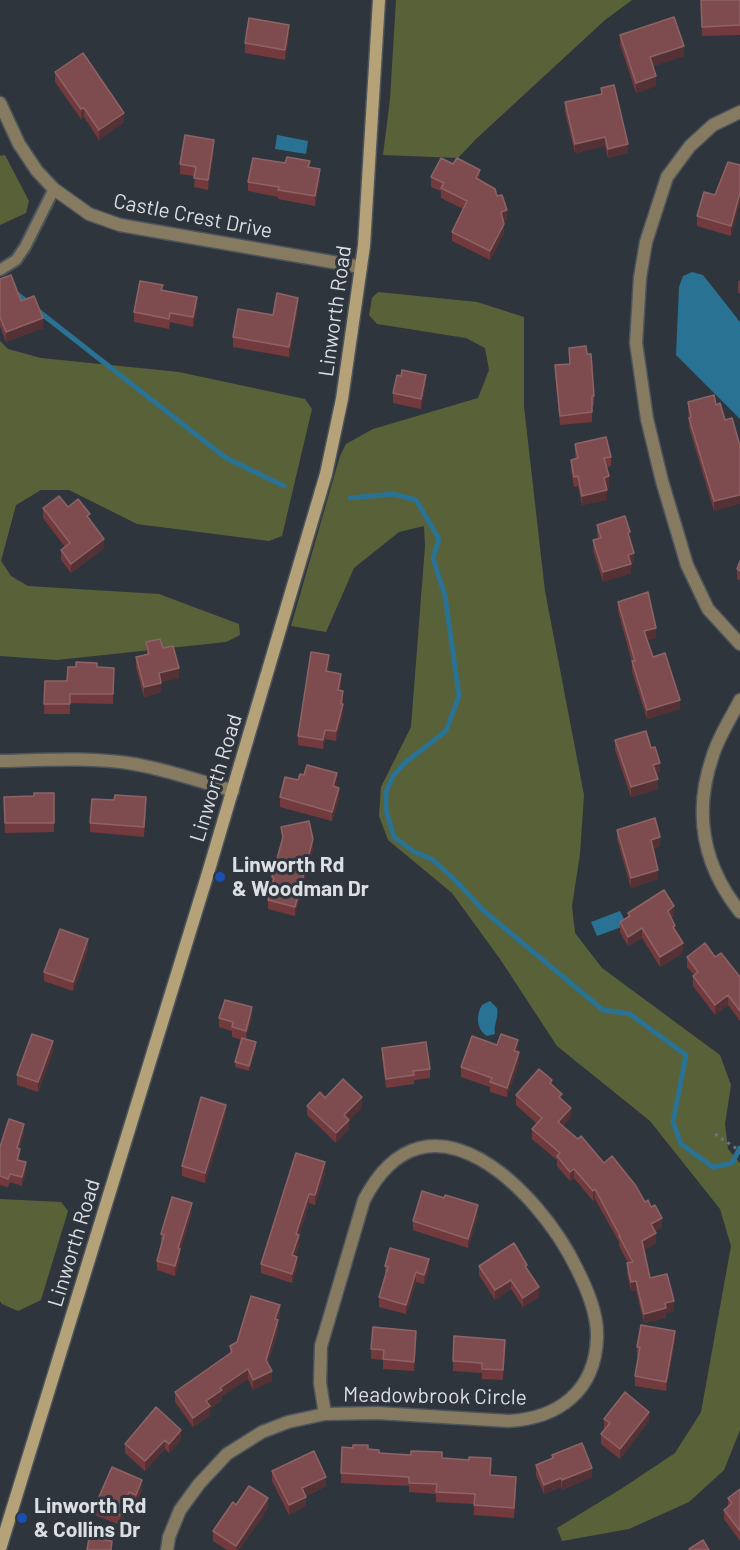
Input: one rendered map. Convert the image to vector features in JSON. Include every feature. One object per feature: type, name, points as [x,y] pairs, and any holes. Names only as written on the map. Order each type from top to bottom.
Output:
[{"type":"main road","name":"Linworth Road","points":[[0,1549],[233,791],[326,474],[342,399],[368,207],[379,0]]},
{"type":"street","name":"Castle Crest Drive","points":[[0,103],[19,144],[36,171],[54,189],[89,214],[120,225],[361,267]]},
{"type":"street","points":[[740,112],[713,125],[690,146],[668,177],[646,242],[640,278],[636,344],[650,429],[662,481],[687,565],[708,609],[740,644]]},
{"type":"street","points":[[740,700],[713,753],[703,788],[702,821],[707,852],[720,882],[740,912]]},
{"type":"street","points":[[0,761],[96,761],[133,764],[233,791]]},
{"type":"street","name":"Meadowbrook Circle","points":[[167,1550],[180,1510],[199,1484],[227,1454],[262,1432],[288,1422],[324,1414],[377,1413],[509,1421],[527,1420],[546,1415],[563,1406],[577,1393],[588,1376],[595,1357],[597,1336],[595,1316],[584,1283],[549,1222],[527,1196],[484,1160],[463,1151],[441,1146],[422,1147],[397,1159],[372,1184],[364,1200],[321,1346],[320,1383],[324,1414]]},
{"type":"lane","points":[[0,270],[16,260],[25,247],[54,189]]},
{"type":"path","points":[[715,1134],[740,1151]]},
{"type":"green space","points":[[396,0],[632,0],[605,20],[458,158],[383,155],[390,99]]},
{"type":"green space","points":[[5,155],[29,201],[26,213],[0,225],[0,156]]},
{"type":"green space","points":[[378,292],[477,302],[524,317],[524,407],[545,591],[584,795],[580,854],[572,906],[575,933],[602,968],[720,1055],[731,1085],[725,1124],[728,1149],[740,1163],[740,1430],[724,1470],[689,1502],[629,1529],[562,1541],[557,1528],[675,1453],[701,1412],[731,1246],[720,1209],[650,1121],[557,1046],[500,959],[452,893],[388,840],[379,816],[381,787],[411,727],[425,546],[424,526],[399,532],[354,568],[326,632],[291,626],[340,456],[346,444],[373,429],[478,398],[489,370],[485,348],[466,338],[377,324],[369,315],[372,298]]},
{"type":"green space","points":[[0,341],[8,349],[41,358],[179,372],[305,399],[312,409],[282,536],[269,541],[137,524],[69,490],[41,490],[16,505],[1,561],[11,576],[28,586],[159,594],[239,624],[240,635],[226,642],[57,660],[0,656]]},
{"type":"green space","points":[[0,1199],[61,1202],[68,1211],[41,1300],[18,1311],[0,1301]]},
{"type":"water","points":[[277,135],[308,141],[306,154],[275,149]]},
{"type":"water","points":[[692,272],[703,275],[740,322],[740,419],[676,355],[679,287],[683,276]]},
{"type":"water","points":[[620,911],[627,925],[597,936],[591,922]]},
{"type":"water","points":[[490,1001],[497,1008],[497,1015],[495,1034],[487,1036],[479,1026],[478,1017],[482,1005]]},
{"type":"building","points":[[701,0],[740,0],[740,25],[702,27]]},
{"type":"building","points":[[674,17],[684,46],[650,57],[656,76],[636,83],[620,35]]},
{"type":"building","points":[[249,18],[289,25],[285,50],[245,43]]},
{"type":"building","points":[[83,53],[124,113],[99,130],[55,72]]},
{"type":"building","points":[[614,85],[628,144],[608,149],[605,137],[575,144],[565,102],[602,94],[601,88]]},
{"type":"building","points":[[185,135],[214,140],[208,180],[194,178],[196,167],[180,164]]},
{"type":"building","points":[[287,157],[310,161],[308,167],[320,169],[315,196],[248,182],[253,158],[285,163]]},
{"type":"building","points":[[441,158],[453,164],[457,158],[480,170],[476,178],[495,189],[497,196],[502,195],[507,210],[501,212],[504,224],[490,251],[452,232],[467,201],[441,188],[444,183],[431,177]]},
{"type":"building","points":[[728,162],[740,165],[740,193],[731,226],[697,216],[704,192],[715,195]]},
{"type":"building","points":[[11,275],[21,301],[34,296],[43,318],[6,332],[0,317],[0,279]]},
{"type":"building","points":[[140,281],[163,285],[161,290],[197,297],[193,317],[170,313],[169,319],[134,312]]},
{"type":"building","points":[[277,293],[298,298],[289,347],[233,337],[238,309],[273,315]]},
{"type":"building","points":[[586,346],[587,354],[591,354],[594,396],[592,396],[592,412],[560,416],[555,365],[570,364],[569,348]]},
{"type":"building","points":[[402,370],[426,375],[421,399],[393,393],[397,375],[401,376]]},
{"type":"building","points":[[714,395],[716,405],[720,403],[725,420],[732,418],[740,446],[740,495],[714,501],[689,418],[691,417],[688,402]]},
{"type":"building","points":[[606,437],[611,457],[604,458],[609,476],[604,478],[607,490],[582,496],[578,476],[574,477],[571,460],[578,458],[575,444]]},
{"type":"building","points":[[59,496],[68,507],[78,499],[90,514],[87,516],[104,539],[71,564],[61,550],[70,543],[43,508]]},
{"type":"building","points":[[625,516],[634,553],[628,555],[631,564],[603,572],[593,540],[601,538],[597,525]]},
{"type":"building","points":[[648,592],[656,628],[644,631],[653,657],[665,653],[680,700],[647,710],[618,602]]},
{"type":"building","points":[[160,639],[163,648],[173,646],[179,668],[159,673],[161,683],[144,687],[136,657],[149,654],[146,642]]},
{"type":"building","points":[[311,652],[329,655],[326,671],[341,674],[338,690],[343,691],[341,704],[343,704],[336,731],[325,730],[323,740],[298,736]]},
{"type":"building","points":[[76,662],[97,663],[97,667],[114,668],[113,694],[70,694],[70,704],[44,704],[45,681],[67,681],[68,667],[76,667]]},
{"type":"building","points":[[646,731],[651,748],[655,747],[660,763],[653,765],[658,779],[631,787],[615,740]]},
{"type":"building","points":[[307,765],[337,773],[333,786],[339,788],[332,812],[280,797],[285,777],[298,780],[300,774],[304,775]]},
{"type":"building","points":[[34,793],[54,793],[54,823],[5,823],[4,797],[34,796]]},
{"type":"building","points":[[115,795],[146,797],[144,827],[90,823],[92,799],[114,800]]},
{"type":"building","points":[[655,818],[660,837],[651,840],[658,870],[631,878],[617,830]]},
{"type":"building","points":[[309,821],[313,839],[295,907],[268,900],[283,837],[281,827]]},
{"type":"building","points":[[664,890],[674,906],[668,911],[675,926],[673,927],[683,943],[660,957],[642,928],[628,937],[620,922],[630,916],[628,913]]},
{"type":"building","points":[[60,929],[88,939],[73,982],[44,972]]},
{"type":"building","points":[[705,943],[715,957],[721,953],[740,977],[740,1011],[728,995],[715,1005],[693,976],[698,972],[687,957]]},
{"type":"building","points":[[225,1000],[252,1007],[246,1031],[232,1027],[233,1022],[219,1018]]},
{"type":"building","points":[[32,1034],[53,1041],[38,1082],[17,1075]]},
{"type":"building","points":[[501,1034],[518,1040],[514,1051],[519,1052],[507,1088],[490,1082],[492,1078],[461,1067],[472,1036],[497,1045]]},
{"type":"building","points":[[242,1038],[256,1042],[249,1066],[235,1062]]},
{"type":"building","points":[[426,1042],[430,1069],[413,1071],[414,1075],[386,1079],[382,1048]]},
{"type":"building","points":[[539,1069],[552,1080],[550,1083],[562,1094],[559,1097],[571,1108],[558,1122],[578,1139],[581,1136],[604,1163],[612,1156],[636,1186],[645,1202],[648,1200],[651,1207],[655,1205],[662,1218],[651,1224],[656,1233],[642,1241],[650,1278],[667,1274],[674,1301],[665,1303],[666,1308],[644,1314],[636,1281],[631,1282],[627,1263],[633,1262],[595,1189],[593,1191],[574,1169],[570,1172],[557,1156],[560,1153],[532,1129],[542,1118],[516,1095]]},
{"type":"building","points":[[343,1079],[362,1097],[344,1115],[349,1120],[336,1133],[307,1106],[320,1092],[325,1098]]},
{"type":"building","points":[[201,1097],[226,1105],[205,1173],[182,1166]]},
{"type":"building","points":[[9,1119],[24,1124],[17,1148],[20,1149],[17,1160],[26,1162],[22,1177],[10,1174],[8,1179],[0,1176],[0,1147]]},
{"type":"building","points":[[296,1153],[325,1162],[315,1195],[309,1194],[296,1234],[299,1235],[292,1255],[297,1257],[292,1274],[261,1264]]},
{"type":"building","points":[[422,1191],[478,1205],[468,1239],[413,1221]]},
{"type":"building","points":[[172,1197],[192,1203],[175,1266],[157,1261],[164,1235],[161,1234]]},
{"type":"building","points":[[514,1243],[539,1287],[523,1298],[511,1280],[495,1290],[479,1266]]},
{"type":"building","points":[[390,1248],[429,1259],[424,1275],[416,1272],[406,1305],[379,1297],[388,1267],[385,1266]]},
{"type":"building","points":[[251,1296],[280,1305],[266,1360],[272,1371],[253,1380],[248,1369],[220,1388],[222,1390],[206,1401],[210,1406],[193,1418],[175,1392],[232,1352],[230,1346],[237,1342]]},
{"type":"building","points":[[641,1325],[675,1331],[666,1382],[635,1376]]},
{"type":"building","points":[[373,1327],[416,1331],[414,1362],[383,1359],[384,1350],[371,1349]]},
{"type":"building","points":[[454,1336],[505,1340],[503,1370],[482,1369],[482,1363],[453,1361]]},
{"type":"building","points":[[625,1392],[649,1412],[620,1449],[601,1434],[610,1423],[604,1419]]},
{"type":"building","points":[[156,1407],[181,1430],[169,1444],[165,1440],[145,1461],[125,1444]]},
{"type":"building","points":[[582,1443],[592,1468],[544,1485],[536,1465],[553,1458],[552,1455]]},
{"type":"building","points":[[353,1445],[368,1445],[368,1449],[379,1450],[379,1453],[411,1455],[411,1451],[442,1452],[442,1458],[469,1460],[469,1457],[491,1458],[490,1475],[516,1477],[514,1508],[474,1505],[475,1494],[436,1492],[437,1484],[409,1483],[409,1477],[341,1473],[342,1447],[353,1448]]},
{"type":"building","points":[[314,1451],[326,1477],[302,1488],[306,1497],[289,1505],[272,1471]]},
{"type":"building","points":[[112,1467],[142,1480],[136,1495],[129,1492],[120,1515],[95,1506]]},
{"type":"building","points":[[249,1486],[268,1498],[236,1546],[213,1531],[233,1502],[236,1505]]},
{"type":"building","points":[[740,1489],[740,1531],[724,1510],[732,1503],[728,1498]]},
{"type":"building","points":[[89,1538],[112,1541],[111,1550],[87,1550]]},
{"type":"building","points":[[703,1540],[709,1550],[689,1549]]},
{"type":"waterway","points":[[13,291],[30,304]]},
{"type":"waterway","points":[[37,310],[226,458],[284,486]]},
{"type":"waterway","points":[[350,498],[393,494],[416,500],[439,539],[433,558],[445,596],[459,696],[446,731],[406,762],[393,776],[386,792],[386,810],[394,837],[413,851],[433,860],[484,911],[603,1010],[630,1014],[686,1055],[673,1122],[681,1144],[713,1167],[732,1163],[740,1148]]},
{"type":"place","name":"Linworth Rd & Woodman Dr","points":[[220,877]]},
{"type":"place","name":"Linworth Rd & Collins Dr","points":[[22,1518]]}]
